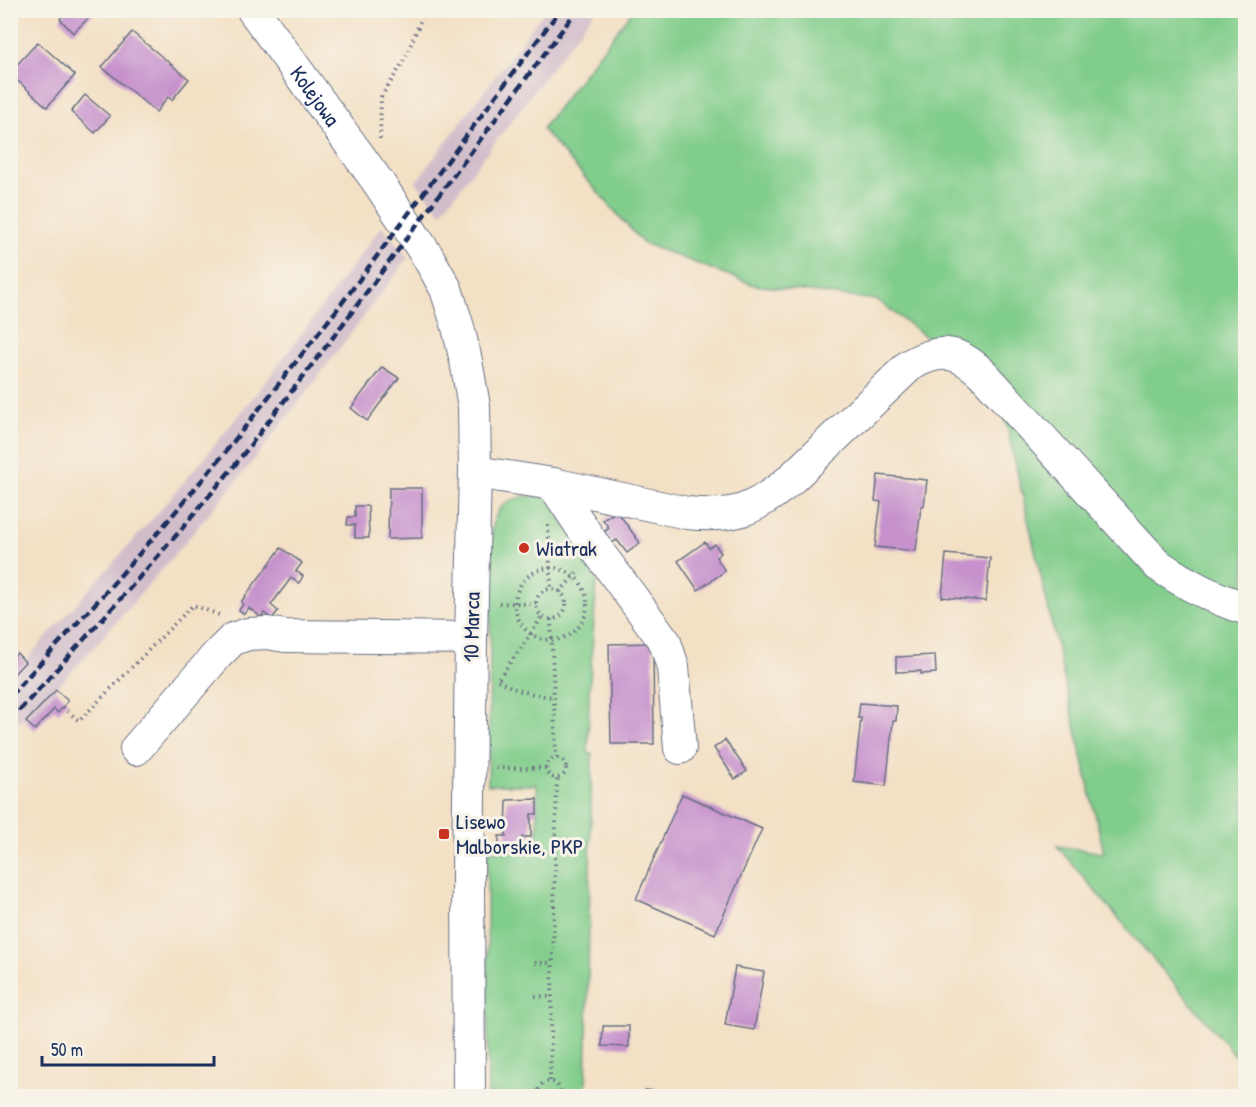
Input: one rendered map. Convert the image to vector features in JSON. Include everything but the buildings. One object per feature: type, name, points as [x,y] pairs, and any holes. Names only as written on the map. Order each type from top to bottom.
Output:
[{"type":"street","name":"Kolejowa","points":[[253,10],[378,182]]},
{"type":"street","name":"10 Marca","points":[[378,182],[428,257],[446,289],[458,327],[474,406],[468,877],[470,1096]]},
{"type":"street","points":[[474,472],[553,484],[687,513],[733,514],[753,507],[789,481],[910,364],[923,357],[952,354],[970,362],[984,375],[1158,565],[1221,600],[1244,608]]},
{"type":"street","points":[[553,484],[597,550],[665,642],[673,667],[680,748]]},
{"type":"street","points":[[136,749],[217,655],[233,639],[248,634],[471,638]]},
{"type":"path","points":[[378,182],[381,97],[404,60],[425,10]]},
{"type":"path","points":[[548,515],[550,589]]},
{"type":"path","points":[[560,592],[586,563]]},
{"type":"path","points":[[549,567],[562,569],[574,576],[584,590],[587,607],[581,623],[568,635],[544,640],[531,634],[520,624],[514,603],[518,588],[527,576],[541,568],[549,567]]},
{"type":"path","points":[[550,589],[560,592],[564,596],[566,606],[561,615],[551,619],[538,613],[536,604],[538,595],[550,589]]},
{"type":"path","points":[[495,603],[536,604]]},
{"type":"path","points":[[63,708],[79,721],[193,605],[249,626],[248,634]]},
{"type":"path","points":[[542,616],[498,680],[522,692],[554,697]]},
{"type":"path","points":[[551,619],[556,758]]},
{"type":"path","points":[[556,758],[562,760],[566,766],[563,776],[557,778],[549,776],[546,768],[550,760],[556,758]]},
{"type":"path","points":[[494,768],[546,768]]},
{"type":"path","points":[[550,1082],[557,778]]},
{"type":"path","points":[[535,963],[552,963]]},
{"type":"path","points":[[535,996],[552,997]]},
{"type":"path","points":[[538,1096],[540,1086],[550,1082],[557,1084],[560,1096]]},
{"type":"shaded area","points":[[545,10],[595,11],[441,213],[416,182]]},
{"type":"shaded area","points":[[382,226],[408,258],[245,471],[186,541],[26,722],[21,718],[11,729],[10,678],[156,515],[214,446],[266,381]]},
{"type":"green space","points":[[632,11],[1245,11],[1245,1067],[1057,846],[1104,853],[999,392],[877,300],[754,285],[643,243],[542,129]]},
{"type":"green space","points":[[525,496],[549,497],[597,576],[589,695],[588,753],[592,754],[586,1096],[488,1096],[487,851],[538,850],[537,785],[488,785],[492,531],[495,517],[501,507],[511,500]]},
{"type":"railway","points":[[10,696],[104,594],[223,455],[339,307],[560,10]]},
{"type":"railway","points":[[10,721],[116,604],[235,465],[577,10]]},
{"type":"place","name":"Wiatrak","points":[[524,548]]},
{"type":"place","name":"Lisewo Malborskie, PKP","points":[[444,834]]}]
